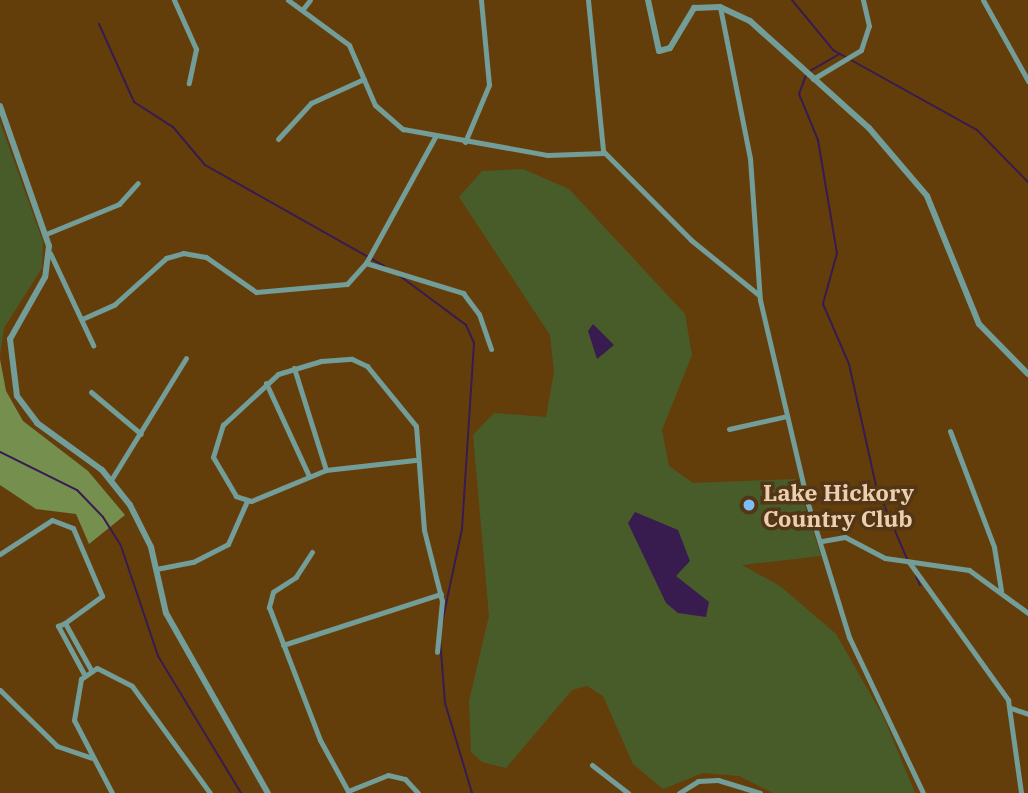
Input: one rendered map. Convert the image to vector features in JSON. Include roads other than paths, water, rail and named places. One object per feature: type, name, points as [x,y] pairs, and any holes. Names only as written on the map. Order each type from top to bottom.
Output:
[{"type":"street","points":[[174,0],[197,49],[188,83]]},
{"type":"street","points":[[288,0],[349,45],[364,79],[392,122],[435,137],[547,155],[604,153]]},
{"type":"street","points":[[303,9],[310,0]]},
{"type":"street","points":[[465,142],[488,90],[481,0]]},
{"type":"street","points":[[588,0],[604,153],[691,240],[760,295]]},
{"type":"street","points":[[648,0],[659,51],[674,43],[694,8],[720,7],[750,22],[813,79],[918,184],[976,319],[1028,374]]},
{"type":"street","points":[[813,79],[861,50],[869,26],[863,0]]},
{"type":"street","points":[[983,0],[1028,81]]},
{"type":"street","points":[[720,7],[752,169],[760,295],[787,416],[849,637],[923,793]]},
{"type":"street","points":[[278,139],[311,103],[364,79]]},
{"type":"street","points":[[0,106],[46,234],[50,253],[93,345]]},
{"type":"street","points":[[82,319],[115,304],[166,258],[183,253],[206,257],[247,289],[261,292],[347,284],[366,263],[435,137]]},
{"type":"street","points":[[46,234],[119,204],[138,183]]},
{"type":"street","points":[[50,253],[45,277],[10,339],[12,380],[31,417],[111,480],[145,530],[184,651],[268,793]]},
{"type":"street","points":[[366,263],[463,293],[479,314],[491,349]]},
{"type":"street","points":[[111,480],[186,358]]},
{"type":"street","points":[[247,501],[213,464],[214,448],[223,425],[266,383],[294,368],[362,363],[414,419],[415,460],[426,543],[441,594],[437,652]]},
{"type":"street","points":[[294,368],[326,470]]},
{"type":"street","points":[[266,383],[309,476]]},
{"type":"street","points":[[90,392],[141,434]]},
{"type":"street","points":[[729,429],[787,416]]},
{"type":"street","points":[[950,431],[994,547],[1002,590]]},
{"type":"street","points":[[156,569],[228,544],[247,501],[326,470],[415,460]]},
{"type":"street","points":[[0,554],[52,520],[73,528],[102,596],[59,628],[84,674],[74,720],[91,758],[112,793]]},
{"type":"street","points":[[822,541],[845,537],[879,556],[969,570],[1002,590],[1028,613]]},
{"type":"street","points":[[312,552],[269,602],[283,645],[348,792],[387,775],[404,779],[418,793]]},
{"type":"street","points":[[909,562],[995,677],[1011,708],[1021,793]]},
{"type":"street","points":[[283,645],[441,594]]},
{"type":"street","points":[[65,623],[91,670]]},
{"type":"street","points":[[84,674],[91,670],[109,671],[131,686],[210,793]]},
{"type":"street","points":[[0,690],[57,746],[91,758]]},
{"type":"street","points":[[1011,708],[1028,714]]},
{"type":"street","points":[[592,765],[628,793]]},
{"type":"street","points":[[679,793],[698,781],[718,780],[760,793]]},
{"type":"waterway","points":[[792,0],[833,50],[977,130],[1028,182]]},
{"type":"waterway","points":[[99,24],[134,102],[173,127],[205,165],[384,266]]},
{"type":"waterway","points":[[810,71],[839,54]]},
{"type":"waterway","points":[[806,75],[799,94],[818,140],[837,253],[823,304],[849,364],[876,486],[907,559]]},
{"type":"waterway","points":[[400,276],[466,325],[474,343],[462,529],[442,623]]},
{"type":"waterway","points":[[0,452],[77,490],[103,517],[121,546],[158,656],[241,793]]},
{"type":"waterway","points":[[916,576],[920,585]]},
{"type":"waterway","points":[[440,639],[445,703],[472,793]]},
{"type":"place","name":"Lake Hickory Country Club","points":[[749,505]]}]
